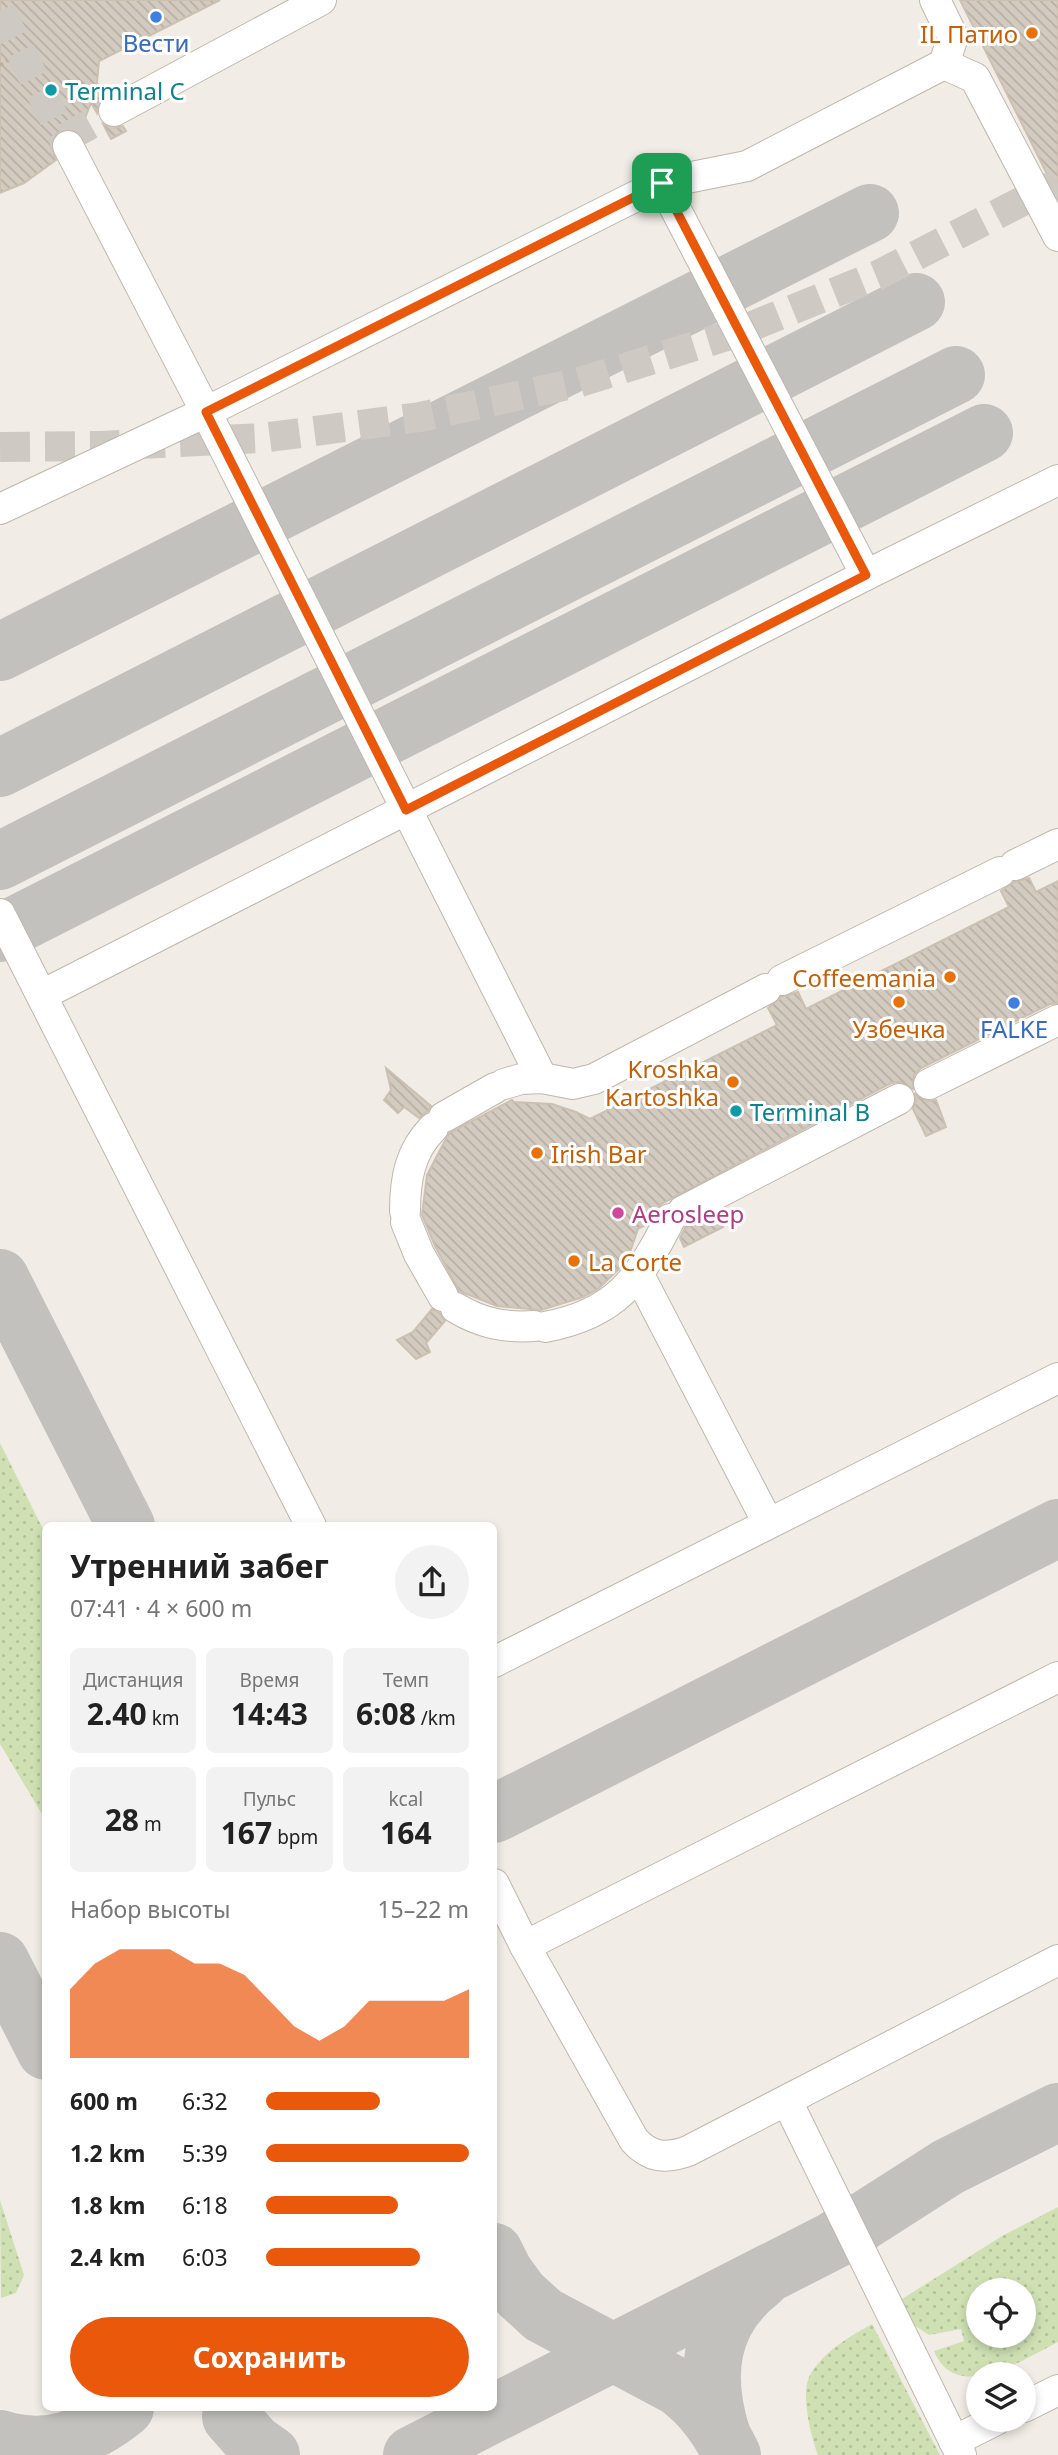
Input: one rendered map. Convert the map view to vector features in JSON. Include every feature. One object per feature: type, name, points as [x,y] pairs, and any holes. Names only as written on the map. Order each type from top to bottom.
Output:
[{"type":"lane","points":[[114,110],[321,0]]},
{"type":"lane","points":[[935,0],[948,50],[975,78],[1058,236]]},
{"type":"lane","points":[[0,509],[206,412],[662,183],[747,166],[948,50]]},
{"type":"lane","points":[[68,146],[206,412],[541,1078]]},
{"type":"lane","points":[[662,183],[866,575]]},
{"type":"lane","points":[[42,995],[1058,480]]},
{"type":"lane","points":[[900,1099],[677,1215],[639,1275],[610,1302],[587,1317],[540,1326],[502,1327],[485,1322],[449,1302],[419,1254],[406,1216],[410,1166],[420,1141],[438,1122],[500,1086],[521,1079],[541,1078],[573,1084],[594,1079],[774,985],[1058,844]]},
{"type":"lane","points":[[0,914],[309,1522]]},
{"type":"lane","points":[[929,1084],[1058,1020]]},
{"type":"lane","points":[[639,1275],[768,1524]]},
{"type":"lane","points":[[497,1660],[1058,1378]]},
{"type":"lane","points":[[526,1946],[1058,1677]]},
{"type":"lane","points":[[497,1890],[634,2140],[649,2153],[666,2158],[688,2151],[787,2101],[1058,1960]]},
{"type":"lane","points":[[787,2101],[957,2448],[979,2432]]},
{"type":"lane","points":[[1036,2401],[1058,2390]]},
{"type":"path","points":[[0,65],[8,60]]},
{"type":"green space","points":[[0,1443],[42,1527],[42,1814],[0,1744]]},
{"type":"green space","points":[[0,2200],[24,2275],[16,2293],[1,2298]]},
{"type":"green space","points":[[1058,2207],[1058,2342],[1019,2362],[966,2362],[966,2376],[958,2375],[944,2367],[934,2351],[964,2341],[961,2329],[929,2335],[914,2325],[902,2299],[1002,2236]]},
{"type":"green space","points":[[872,2324],[940,2455],[818,2455],[806,2403],[810,2375],[830,2352]]},
{"type":"building","name":"Terminal C","points":[[0,0],[220,0],[99,61],[97,83],[105,96],[99,102],[97,113],[91,103],[79,133],[68,129],[59,131],[53,137],[51,146],[56,160],[24,183],[0,193]]},
{"type":"building","points":[[960,0],[1058,0],[1058,196]]},
{"type":"building","points":[[103,124],[113,128],[123,126],[126,131],[111,139]]},
{"type":"building","name":"Terminal B","points":[[1029,878],[1036,892],[1058,881],[1058,1003],[1050,1004],[921,1068],[914,1075],[913,1089],[900,1082],[891,1083],[661,1204],[647,1224],[638,1229],[622,1266],[598,1289],[583,1297],[541,1310],[497,1306],[459,1291],[422,1215],[427,1175],[449,1133],[512,1100],[552,1104],[590,1119],[777,1025],[768,1008],[781,997],[798,992],[806,1009],[1009,907],[1001,891],[1014,882]]},
{"type":"building","points":[[386,1068],[431,1106],[428,1111],[419,1118],[404,1107],[398,1113],[384,1100],[391,1090]]},
{"type":"building","points":[[915,1094],[927,1101],[936,1100],[946,1127],[926,1136],[913,1109]]},
{"type":"building","points":[[717,1213],[723,1227],[684,1247],[680,1238],[685,1228]]},
{"type":"building","points":[[432,1309],[440,1313],[445,1321],[426,1343],[430,1352],[416,1359],[397,1340],[413,1332]]},
{"type":"taxiway","points":[[0,652],[870,213]]},
{"type":"taxiway","points":[[0,768],[916,302]]},
{"type":"taxiway","points":[[0,861],[956,375]]},
{"type":"taxiway","points":[[0,933],[984,433]]},
{"type":"taxiway","points":[[0,1278],[124,1522]]},
{"type":"taxiway","points":[[497,1812],[1058,1528]]},
{"type":"taxiway","points":[[0,1961],[42,2043]]},
{"type":"taxiway","points":[[412,2455],[834,2240],[948,2167],[1058,2112]]},
{"type":"taxiway","points":[[497,2258],[520,2294],[543,2315],[687,2394],[709,2418],[732,2455]]},
{"type":"taxiway","points":[[722,2436],[713,2393],[714,2351],[729,2314],[760,2281]]},
{"type":"taxiway","points":[[0,2439],[35,2445],[51,2444],[97,2428],[121,2411]]},
{"type":"taxiway","points":[[231,2417],[254,2443],[271,2455]]},
{"type":"tunnel","points":[[0,11],[68,146]]},
{"type":"tunnel","points":[[64,139],[114,111]]},
{"type":"tunnel","points":[[0,447],[101,446],[262,438],[420,417],[577,383],[730,335],[878,275],[1058,183]]},
{"type":"place","name":"Вести","points":[[156,17]]},
{"type":"place","name":"IL Патио","points":[[1032,33]]},
{"type":"place","name":"Terminal C","points":[[51,90]]},
{"type":"place","name":"Coffeemania","points":[[950,977]]},
{"type":"place","name":"Узбечка","points":[[899,1002]]},
{"type":"place","name":"FALKE","points":[[1014,1003]]},
{"type":"place","name":"Kroshka Kartoshka","points":[[733,1082]]},
{"type":"place","name":"Terminal B","points":[[736,1111]]},
{"type":"place","name":"Irish Bar","points":[[537,1153]]},
{"type":"place","name":"Aerosleep","points":[[618,1213]]},
{"type":"place","name":"La Corte","points":[[574,1261]]},
{"type":"route","points":[[662,183],[866,575],[406,810],[206,412],[662,183]]}]
